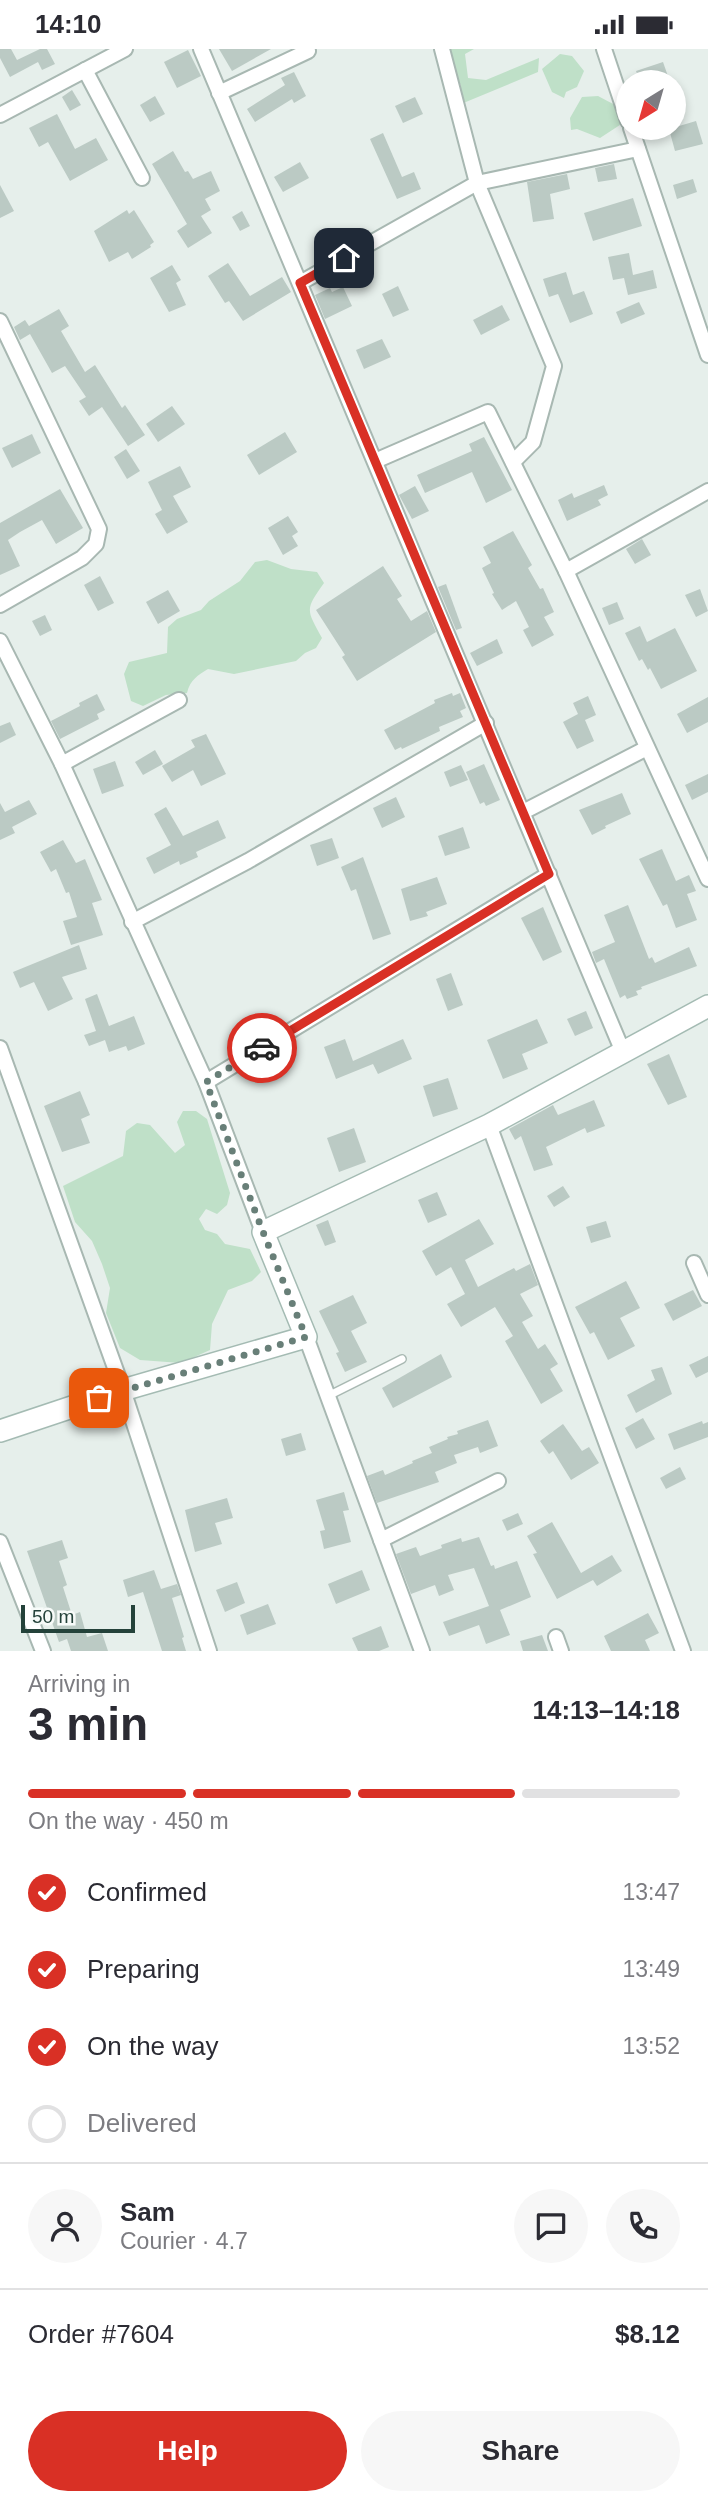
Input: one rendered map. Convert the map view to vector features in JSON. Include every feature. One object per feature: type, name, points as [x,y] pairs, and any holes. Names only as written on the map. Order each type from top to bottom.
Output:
[{"type":"street","points":[[0,115],[125,49]]},
{"type":"street","points":[[201,49],[622,1052]]},
{"type":"street","points":[[442,49],[477,183],[554,366],[533,442],[513,462]]},
{"type":"street","points":[[604,49],[616,85]]},
{"type":"street","points":[[219,93],[308,51]]},
{"type":"street","points":[[85,70],[142,178]]},
{"type":"street","points":[[635,140],[708,355]]},
{"type":"street","points":[[300,283],[477,183],[638,149]]},
{"type":"street","points":[[0,321],[99,529],[96,544],[82,558],[0,605]]},
{"type":"street","points":[[375,461],[488,412],[708,879]]},
{"type":"street","points":[[565,571],[708,491]]},
{"type":"street","points":[[0,641],[62,764],[206,1082],[306,1337],[422,1651]]},
{"type":"street","points":[[62,764],[179,700]]},
{"type":"street","points":[[132,922],[248,861],[485,723]]},
{"type":"street","points":[[523,812],[647,748]]},
{"type":"street","points":[[206,1082],[549,874]]},
{"type":"street","points":[[263,1232],[489,1125],[708,1006]]},
{"type":"street","points":[[0,1048],[123,1390],[209,1651]]},
{"type":"street","points":[[489,1125],[683,1651]]},
{"type":"street","points":[[694,1263],[708,1295]]},
{"type":"street","points":[[0,1431],[123,1390],[306,1337]]},
{"type":"street","points":[[381,1540],[498,1481]]},
{"type":"street","points":[[0,1542],[43,1651]]},
{"type":"lane","points":[[328,1396],[402,1359]]},
{"type":"green space","points":[[450,49],[474,49],[465,54],[468,78],[486,80],[539,58],[538,72],[461,104],[455,94],[461,85],[446,74],[446,55]]},
{"type":"green space","points":[[560,54],[572,56],[584,71],[577,87],[566,92],[564,98],[552,92],[542,69]]},
{"type":"green space","points":[[598,96],[615,105],[616,128],[600,138],[577,129],[571,130],[570,118],[582,97]]},
{"type":"green space","points":[[267,560],[291,569],[317,572],[324,583],[313,599],[310,610],[322,638],[316,648],[296,661],[234,674],[208,669],[192,681],[187,693],[166,695],[143,706],[131,701],[124,674],[129,662],[167,653],[168,627],[177,619],[201,610],[209,601],[240,581],[255,562]]},
{"type":"green space","points":[[183,1111],[196,1111],[207,1119],[230,1193],[227,1205],[217,1214],[206,1209],[199,1219],[205,1230],[217,1234],[225,1244],[250,1249],[261,1272],[252,1281],[228,1290],[212,1324],[210,1350],[181,1363],[140,1360],[120,1348],[106,1313],[110,1288],[102,1264],[92,1241],[75,1222],[63,1186],[123,1156],[126,1131],[137,1123],[150,1125],[175,1153],[185,1145],[177,1122]]},
{"type":"building","points":[[0,49],[11,49],[17,60],[40,49],[47,49],[55,64],[42,70],[38,62],[10,77],[0,58]]},
{"type":"building","points":[[219,49],[271,49],[232,71]]},
{"type":"building","points":[[188,50],[201,76],[177,88],[164,62]]},
{"type":"building","points":[[663,62],[666,70],[639,70]]},
{"type":"building","points":[[294,72],[306,96],[294,103],[292,99],[255,122],[247,109],[285,85],[281,78]]},
{"type":"building","points":[[72,90],[81,105],[70,111],[62,97]]},
{"type":"building","points":[[155,96],[165,114],[150,122],[140,105]]},
{"type":"building","points":[[415,97],[423,114],[403,123],[395,106]]},
{"type":"building","points":[[57,114],[75,149],[96,138],[108,160],[70,181],[48,142],[39,147],[29,128]]},
{"type":"building","points":[[696,121],[703,144],[675,151],[672,140],[686,140],[686,124]]},
{"type":"building","points":[[383,133],[402,177],[414,172],[421,189],[397,199],[370,139]]},
{"type":"building","points":[[173,151],[185,172],[188,171],[193,179],[211,171],[220,191],[205,199],[211,210],[201,216],[212,233],[188,248],[177,231],[187,224],[152,164]]},
{"type":"building","points":[[300,162],[309,178],[283,192],[274,177]]},
{"type":"building","points":[[614,164],[617,179],[598,182],[595,168]]},
{"type":"building","points":[[567,174],[570,189],[550,194],[554,219],[533,222],[527,182]]},
{"type":"building","points":[[693,179],[697,192],[677,199],[673,185]]},
{"type":"building","points":[[0,185],[14,211],[0,218]]},
{"type":"building","points":[[633,198],[642,226],[593,241],[584,213]]},
{"type":"building","points":[[127,210],[129,214],[134,210],[154,242],[151,247],[132,259],[128,252],[109,262],[94,231]]},
{"type":"building","points":[[242,211],[250,226],[240,231],[232,217]]},
{"type":"building","points":[[629,253],[633,275],[653,270],[657,288],[628,295],[624,278],[613,280],[608,257]]},
{"type":"building","points":[[228,263],[250,296],[282,277],[291,292],[243,321],[229,301],[225,303],[208,276]]},
{"type":"building","points":[[172,265],[181,280],[176,283],[186,305],[169,312],[150,278]]},
{"type":"building","points":[[566,272],[573,295],[584,291],[593,314],[570,323],[558,294],[549,297],[543,279]]},
{"type":"building","points":[[398,286],[409,310],[393,317],[382,294]]},
{"type":"building","points":[[343,287],[352,306],[325,319],[315,295],[330,288],[332,292]]},
{"type":"building","points":[[639,302],[645,314],[621,324],[616,312]]},
{"type":"building","points":[[502,305],[510,320],[481,335],[473,320]]},
{"type":"building","points":[[59,309],[69,326],[61,331],[85,372],[95,365],[122,408],[125,405],[145,435],[128,446],[102,407],[89,416],[79,401],[86,397],[65,366],[52,373],[30,334],[20,340],[14,327],[25,320],[29,326]]},
{"type":"building","points":[[382,339],[391,357],[364,369],[356,350]]},
{"type":"building","points":[[172,406],[185,424],[158,442],[146,424]]},
{"type":"building","points":[[285,432],[297,452],[259,475],[247,455]]},
{"type":"building","points":[[32,434],[41,453],[12,468],[2,448]]},
{"type":"building","points":[[484,437],[512,490],[486,503],[472,472],[425,493],[417,475],[472,451],[469,444]]},
{"type":"building","points":[[126,449],[140,471],[127,479],[114,457]]},
{"type":"building","points":[[180,466],[191,487],[173,496],[188,522],[167,534],[155,514],[162,510],[148,482]]},
{"type":"building","points":[[604,485],[608,495],[598,500],[601,505],[567,521],[558,500],[572,493],[574,498]]},
{"type":"building","points":[[415,486],[429,511],[412,519],[399,495]]},
{"type":"building","points":[[60,489],[83,528],[56,544],[42,520],[20,532],[8,540],[20,566],[0,575],[0,523]]},
{"type":"building","points":[[288,516],[298,532],[292,536],[298,546],[283,555],[268,528]]},
{"type":"building","points":[[513,531],[532,565],[528,568],[540,589],[543,588],[554,612],[544,617],[554,635],[532,647],[523,630],[529,627],[516,601],[502,610],[492,594],[494,593],[482,568],[491,563],[483,547]]},
{"type":"building","points":[[642,539],[651,555],[635,564],[626,549]]},
{"type":"building","points":[[383,566],[402,596],[397,599],[411,621],[427,611],[436,632],[357,681],[342,657],[345,655],[316,610]]},
{"type":"building","points":[[100,576],[114,603],[98,611],[84,585]]},
{"type":"building","points":[[446,584],[462,628],[456,630],[438,587]]},
{"type":"building","points":[[700,589],[708,611],[696,617],[685,595]]},
{"type":"building","points":[[168,590],[180,611],[158,624],[146,602]]},
{"type":"building","points":[[617,602],[624,619],[609,625],[602,608]]},
{"type":"building","points":[[45,615],[52,630],[40,636],[32,621]]},
{"type":"building","points":[[640,626],[647,642],[675,628],[697,671],[661,689],[650,668],[648,670],[642,659],[639,661],[625,633]]},
{"type":"building","points":[[497,639],[503,653],[477,666],[470,653]]},
{"type":"building","points":[[452,693],[453,696],[460,693],[466,708],[460,711],[463,717],[439,727],[440,731],[395,750],[384,730],[435,703],[434,700]]},
{"type":"building","points":[[97,694],[105,710],[97,714],[99,719],[60,739],[51,721]]},
{"type":"building","points":[[588,696],[596,715],[585,720],[594,741],[577,749],[563,722],[578,714],[573,703]]},
{"type":"building","points":[[708,697],[708,722],[687,733],[677,714]]},
{"type":"building","points":[[10,722],[16,735],[0,743],[0,726]]},
{"type":"building","points":[[206,734],[226,774],[201,786],[193,770],[172,782],[162,766],[195,747],[191,740]]},
{"type":"building","points":[[155,750],[163,764],[143,775],[135,762]]},
{"type":"building","points":[[115,761],[124,786],[102,794],[93,769]]},
{"type":"building","points":[[484,764],[500,800],[486,806],[484,802],[480,804],[466,772]]},
{"type":"building","points":[[461,765],[468,780],[450,787],[444,772]]},
{"type":"building","points":[[708,774],[708,792],[692,800],[685,785]]},
{"type":"building","points":[[622,793],[631,814],[592,835],[579,810]]},
{"type":"building","points":[[396,797],[405,817],[382,828],[373,808]]},
{"type":"building","points":[[29,800],[37,814],[12,827],[15,833],[0,840],[0,803],[5,812]]},
{"type":"building","points":[[166,807],[183,836],[218,820],[226,838],[196,852],[198,857],[180,865],[179,861],[154,874],[146,858],[171,845],[154,814]]},
{"type":"building","points":[[463,827],[470,848],[445,856],[438,836]]},
{"type":"building","points":[[332,838],[339,858],[317,866],[310,845]]},
{"type":"building","points":[[63,840],[76,863],[85,859],[102,900],[92,903],[103,935],[71,945],[63,921],[77,917],[69,892],[66,893],[56,869],[51,872],[40,852]]},
{"type":"building","points":[[662,849],[676,881],[689,875],[696,891],[687,894],[697,920],[676,928],[667,904],[663,906],[639,859]]},
{"type":"building","points":[[363,857],[391,934],[373,940],[356,889],[351,891],[341,867]]},
{"type":"building","points":[[437,877],[447,904],[426,912],[428,916],[410,921],[401,889]]},
{"type":"building","points":[[628,905],[649,959],[652,957],[655,963],[689,947],[697,966],[641,987],[642,989],[636,991],[638,995],[627,999],[625,995],[620,998],[604,959],[596,963],[592,952],[615,942],[604,915]]},
{"type":"building","points":[[543,907],[562,952],[543,961],[521,918]]},
{"type":"building","points":[[79,945],[87,969],[62,977],[73,999],[48,1011],[34,982],[20,988],[13,972]]},
{"type":"building","points":[[451,973],[463,1005],[448,1011],[436,979]]},
{"type":"building","points":[[97,994],[109,1026],[134,1016],[145,1044],[128,1051],[126,1046],[109,1052],[105,1040],[89,1046],[84,1035],[96,1031],[85,999]]},
{"type":"building","points":[[586,1011],[593,1028],[575,1036],[567,1019]]},
{"type":"building","points":[[537,1019],[548,1043],[522,1054],[528,1069],[503,1079],[487,1040]]},
{"type":"building","points":[[345,1039],[353,1061],[403,1039],[412,1059],[378,1074],[373,1064],[336,1079],[324,1047]]},
{"type":"building","points":[[669,1054],[687,1097],[668,1105],[647,1064]]},
{"type":"building","points":[[448,1078],[458,1109],[433,1117],[423,1086]]},
{"type":"building","points":[[80,1091],[90,1115],[81,1119],[90,1143],[62,1152],[44,1106]]},
{"type":"building","points":[[594,1100],[605,1126],[587,1133],[585,1128],[546,1147],[553,1165],[534,1171],[521,1136],[515,1140],[509,1129],[553,1105],[558,1115]]},
{"type":"building","points":[[354,1128],[366,1162],[339,1172],[327,1138]]},
{"type":"building","points":[[563,1186],[570,1197],[554,1207],[547,1196]]},
{"type":"building","points":[[437,1192],[447,1215],[428,1223],[418,1200]]},
{"type":"building","points":[[479,1219],[494,1244],[465,1260],[478,1287],[514,1268],[516,1271],[530,1264],[538,1285],[520,1294],[533,1316],[522,1322],[538,1349],[545,1344],[558,1364],[550,1369],[563,1391],[541,1404],[505,1341],[513,1336],[495,1307],[461,1327],[447,1304],[465,1294],[451,1267],[436,1276],[422,1251]]},
{"type":"building","points":[[328,1220],[336,1242],[325,1246],[316,1225]]},
{"type":"building","points":[[606,1221],[611,1237],[591,1243],[586,1227]]},
{"type":"building","points":[[626,1281],[640,1308],[620,1318],[635,1346],[608,1360],[594,1332],[590,1334],[575,1307]]},
{"type":"building","points":[[693,1290],[702,1306],[673,1321],[664,1304]]},
{"type":"building","points":[[353,1295],[367,1323],[351,1331],[367,1362],[345,1372],[336,1353],[339,1352],[319,1311]]},
{"type":"building","points":[[441,1354],[452,1377],[393,1408],[382,1388]]},
{"type":"building","points":[[708,1356],[708,1372],[696,1378],[689,1365]]},
{"type":"building","points":[[662,1367],[672,1394],[636,1413],[627,1395],[655,1380],[651,1370]]},
{"type":"building","points":[[643,1418],[655,1439],[636,1449],[625,1428]]},
{"type":"building","points":[[488,1420],[498,1446],[480,1453],[478,1447],[454,1455],[457,1463],[435,1472],[439,1482],[377,1503],[367,1476],[383,1470],[385,1475],[413,1463],[412,1461],[432,1453],[429,1447],[458,1434],[457,1431]]},
{"type":"building","points":[[702,1421],[703,1424],[708,1422],[708,1437],[674,1450],[668,1434]]},
{"type":"building","points":[[563,1424],[582,1451],[589,1447],[599,1463],[571,1480],[553,1451],[549,1454],[540,1441]]},
{"type":"building","points":[[301,1433],[306,1450],[286,1456],[281,1439]]},
{"type":"building","points":[[680,1467],[686,1479],[666,1489],[660,1478]]},
{"type":"building","points":[[344,1492],[349,1510],[343,1511],[351,1542],[324,1549],[320,1531],[325,1530],[316,1500]]},
{"type":"building","points":[[227,1498],[233,1518],[215,1523],[222,1544],[195,1552],[185,1510]]},
{"type":"building","points":[[518,1513],[523,1524],[507,1531],[502,1520]]},
{"type":"building","points":[[552,1522],[581,1573],[612,1555],[622,1571],[597,1586],[593,1580],[557,1599],[533,1554],[537,1553],[527,1536]]},
{"type":"building","points":[[479,1537],[491,1566],[494,1565],[495,1569],[517,1561],[531,1597],[500,1610],[510,1635],[486,1644],[479,1625],[449,1636],[443,1622],[489,1606],[474,1568],[448,1575],[454,1590],[439,1596],[435,1585],[411,1594],[396,1554],[416,1547],[420,1556],[461,1538],[462,1542]]},
{"type":"building","points":[[62,1540],[68,1558],[59,1561],[67,1585],[63,1587],[72,1615],[80,1612],[87,1637],[102,1633],[108,1651],[71,1651],[67,1639],[59,1642],[27,1551]]},
{"type":"building","points":[[154,1570],[161,1589],[177,1584],[181,1595],[172,1598],[186,1651],[162,1651],[143,1592],[128,1597],[123,1580]]},
{"type":"building","points":[[362,1570],[370,1590],[336,1604],[328,1584]]},
{"type":"building","points":[[237,1582],[245,1603],[225,1612],[216,1590]]},
{"type":"building","points":[[268,1604],[276,1624],[247,1635],[240,1615]]},
{"type":"building","points":[[648,1613],[659,1633],[645,1640],[650,1651],[611,1651],[604,1636]]},
{"type":"building","points":[[381,1626],[389,1647],[379,1651],[358,1651],[352,1638]]},
{"type":"building","points":[[542,1635],[548,1651],[523,1651],[520,1641]]},
{"type":"way so far","points":[[99,1398],[306,1337],[206,1082],[262,1048]]},
{"type":"route","points":[[262,1048],[549,874],[300,283],[344,258]]}]
